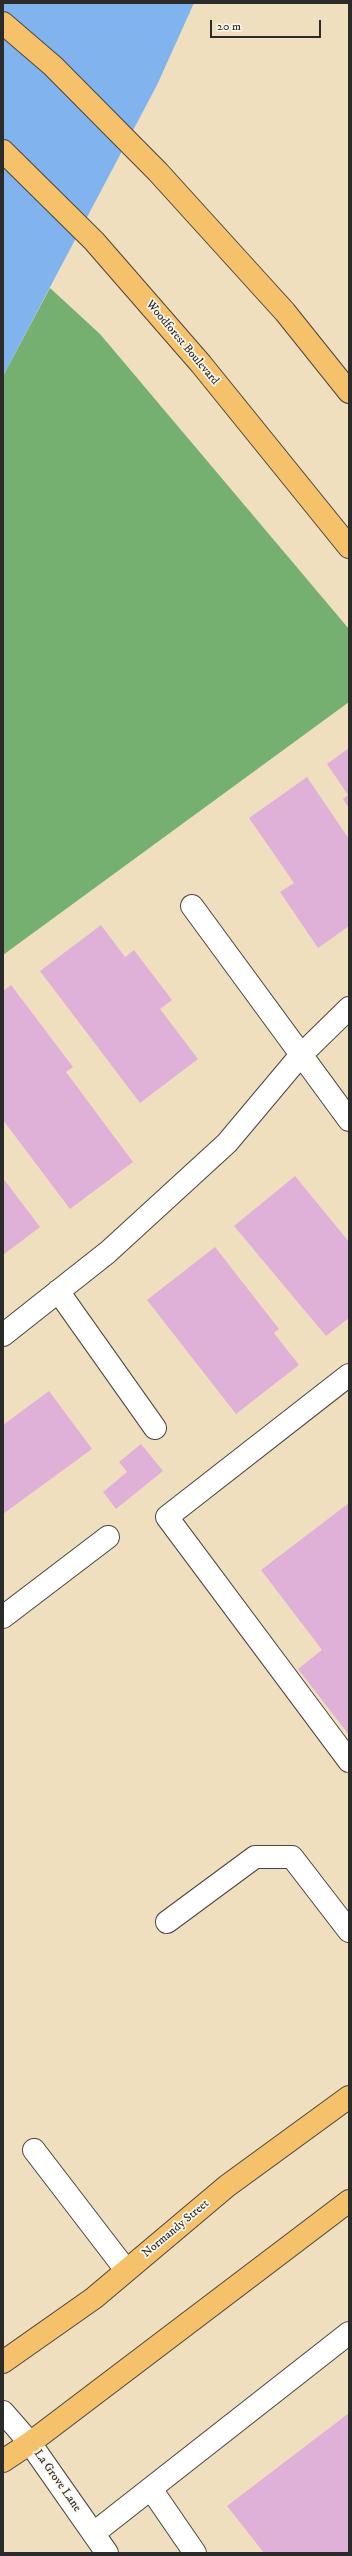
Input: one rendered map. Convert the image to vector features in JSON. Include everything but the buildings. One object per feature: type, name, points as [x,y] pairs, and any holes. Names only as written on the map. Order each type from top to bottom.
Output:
[{"type":"main road","points":[[3,23],[53,66],[158,172],[285,312],[349,392]]},
{"type":"main road","name":"Woodforest Boulevard","points":[[3,151],[94,241],[201,364],[349,547]]},
{"type":"main road","name":"Normandy Street","points":[[3,2362],[94,2298],[227,2186],[349,2097]]},
{"type":"main road","points":[[3,2461],[30,2443],[349,2201]]},
{"type":"street","points":[[192,906],[300,1056],[349,1120]]},
{"type":"street","points":[[3,1335],[108,1252],[227,1143],[300,1056],[349,1008]]},
{"type":"street","points":[[58,1291],[155,1428]]},
{"type":"street","points":[[349,1375],[167,1517],[349,1761]]},
{"type":"street","points":[[3,1617],[108,1537]]},
{"type":"street","points":[[167,1922],[255,1857],[292,1857],[349,1931]]},
{"type":"street","points":[[34,2150],[126,2270]]},
{"type":"street","points":[[94,2533],[349,2333]]},
{"type":"street","name":"La Grove Lane","points":[[3,2412],[30,2443],[107,2553]]},
{"type":"street","points":[[151,2488],[195,2553]]},
{"type":"green space","points":[[50,288],[100,334],[349,629],[349,702],[3,955],[3,376]]},
{"type":"water","points":[[3,3],[194,3],[157,85],[3,376]]}]
